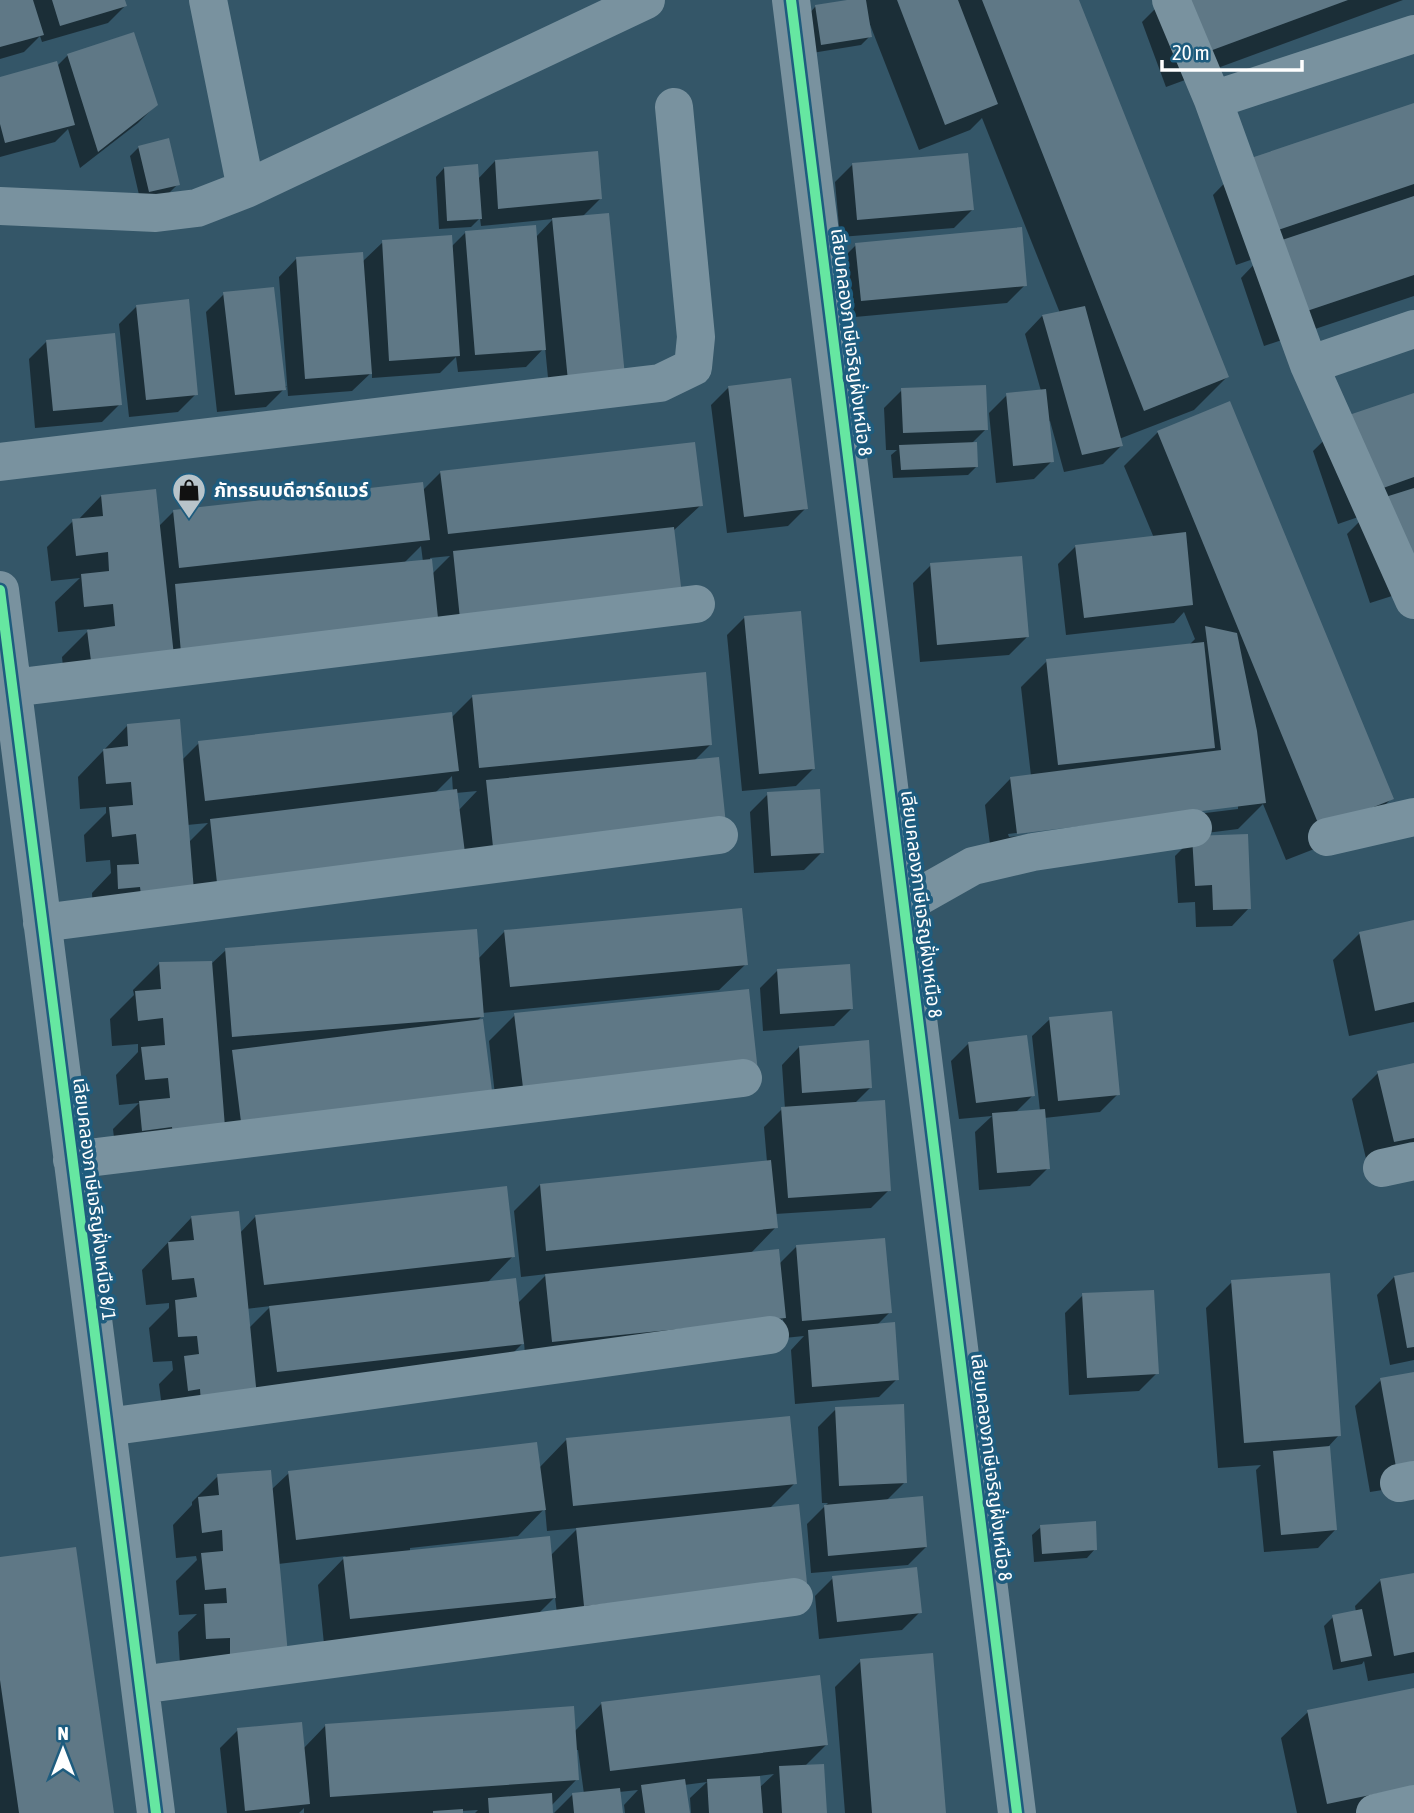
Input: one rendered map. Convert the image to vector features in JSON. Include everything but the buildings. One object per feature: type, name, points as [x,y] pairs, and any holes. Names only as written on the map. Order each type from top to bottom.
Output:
[{"type":"street","points":[[208,0],[246,189]]},
{"type":"street","points":[[0,206],[156,214],[197,208],[246,189],[646,0]]},
{"type":"street","name":"เลียบคลองภาษีเจริญฝั่งเหนือ 8","points":[[791,0],[1017,1813]]},
{"type":"street","points":[[1171,0],[1213,100],[1309,365],[1414,600]]},
{"type":"street","points":[[1213,100],[1414,34]]},
{"type":"street","points":[[0,462],[660,383],[693,367],[696,337],[674,107]]},
{"type":"street","points":[[1309,365],[1414,329]]},
{"type":"street","name":"เลียบคลองภาษีเจริญฝั่งเหนือ 8/1","points":[[0,590],[156,1813]]},
{"type":"street","points":[[12,688],[696,604]]},
{"type":"street","points":[[1327,837],[1414,817]]},
{"type":"street","points":[[904,905],[973,866],[1033,852],[1193,828]]},
{"type":"street","points":[[42,923],[719,835]]},
{"type":"street","points":[[72,1160],[743,1078]]},
{"type":"street","points":[[107,1427],[770,1335]]},
{"type":"street","points":[[139,1685],[794,1597]]},
{"type":"street","points":[[1375,1813],[1414,1804]]},
{"type":"cycle path","points":[[791,0],[1017,1813]]},
{"type":"cycle path","points":[[0,590],[156,1813]]},
{"type":"place","name":"ภัทรธนบดีฮาร์ดแวร์","points":[[189,520]]}]
